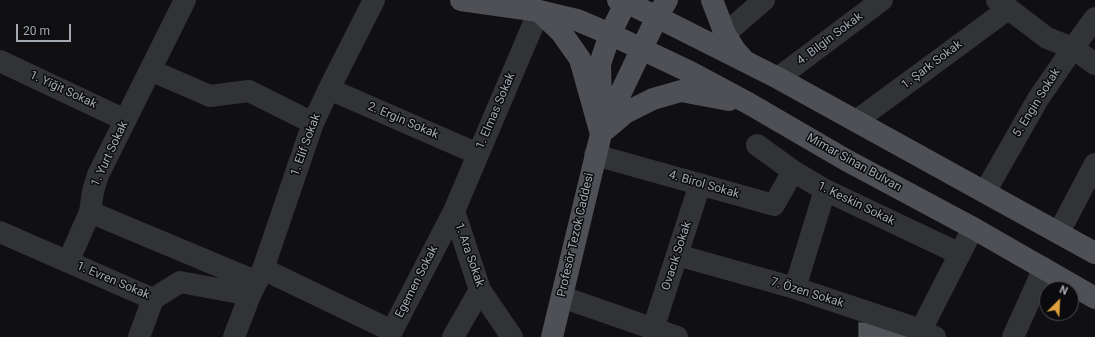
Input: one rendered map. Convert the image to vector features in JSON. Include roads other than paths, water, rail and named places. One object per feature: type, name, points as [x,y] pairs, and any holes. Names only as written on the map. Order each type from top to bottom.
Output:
[{"type":"main road","name":"Mimar Sinan Bulvarı","points":[[461,0],[539,11],[577,20],[642,49],[690,72],[748,103],[846,160],[973,228],[1095,298]]},
{"type":"main road","points":[[712,0],[725,34],[735,50],[747,62]]},
{"type":"main road","points":[[601,134],[600,64],[610,34],[624,1],[662,8],[747,62],[1095,253]]},
{"type":"main road","points":[[601,134],[662,8]]},
{"type":"main road","points":[[539,11],[561,32],[580,59],[601,134]]},
{"type":"main road","points":[[601,134],[625,113],[653,99],[682,91],[748,103]]},
{"type":"main road","name":"Profesör Tezok Caddesi","points":[[552,337],[601,134]]},
{"type":"street","name":"1. Yurt Sokak","points":[[68,262],[90,212],[93,191],[98,175],[185,0]]},
{"type":"street","name":"1. Elif Sokak","points":[[234,337],[256,282],[313,123],[374,0]]},
{"type":"street","points":[[725,34],[764,0]]},
{"type":"street","name":"4. Bilgin Sokak","points":[[778,78],[882,0]]},
{"type":"street","points":[[1002,4],[1047,38],[1073,48],[1095,64]]},
{"type":"street","name":"1. Şark Sokak","points":[[856,121],[1002,4]]},
{"type":"street","name":"1. Elmas Sokak","points":[[454,211],[539,11]]},
{"type":"street","name":"5. Engin Sokak","points":[[985,192],[1038,99],[1095,18]]},
{"type":"street","name":"1. Yiğit Sokak","points":[[0,61],[126,120]]},
{"type":"street","points":[[150,70],[210,96],[249,92],[313,123]]},
{"type":"street","name":"2. Ergin Sokak","points":[[329,89],[478,154]]},
{"type":"street","name":"1. Keskin Sokak","points":[[756,144],[793,171],[825,190],[960,254]]},
{"type":"street","name":"4. Birol Sokak","points":[[596,155],[774,205],[793,171]]},
{"type":"street","points":[[1059,232],[1095,164]]},
{"type":"street","name":"Ovacık Sokak","points":[[653,328],[700,184]]},
{"type":"street","points":[[795,288],[825,190]]},
{"type":"street","name":"Egemen Sokak","points":[[256,282],[390,334],[454,211]]},
{"type":"street","name":"1. Ara Sokak","points":[[454,211],[480,290],[512,337]]},
{"type":"street","points":[[90,212],[256,282]]},
{"type":"street","points":[[928,333],[960,254],[973,228]]},
{"type":"street","name":"1. Evren Sokak","points":[[0,232],[153,299],[180,282],[256,282]]},
{"type":"street","name":"7. Özen Sokak","points":[[678,254],[795,288],[928,333]]},
{"type":"street","points":[[1013,337],[1044,268]]},
{"type":"street","points":[[453,337],[480,290]]},
{"type":"street","points":[[562,297],[677,337]]},
{"type":"street","points":[[139,337],[153,299]]}]
